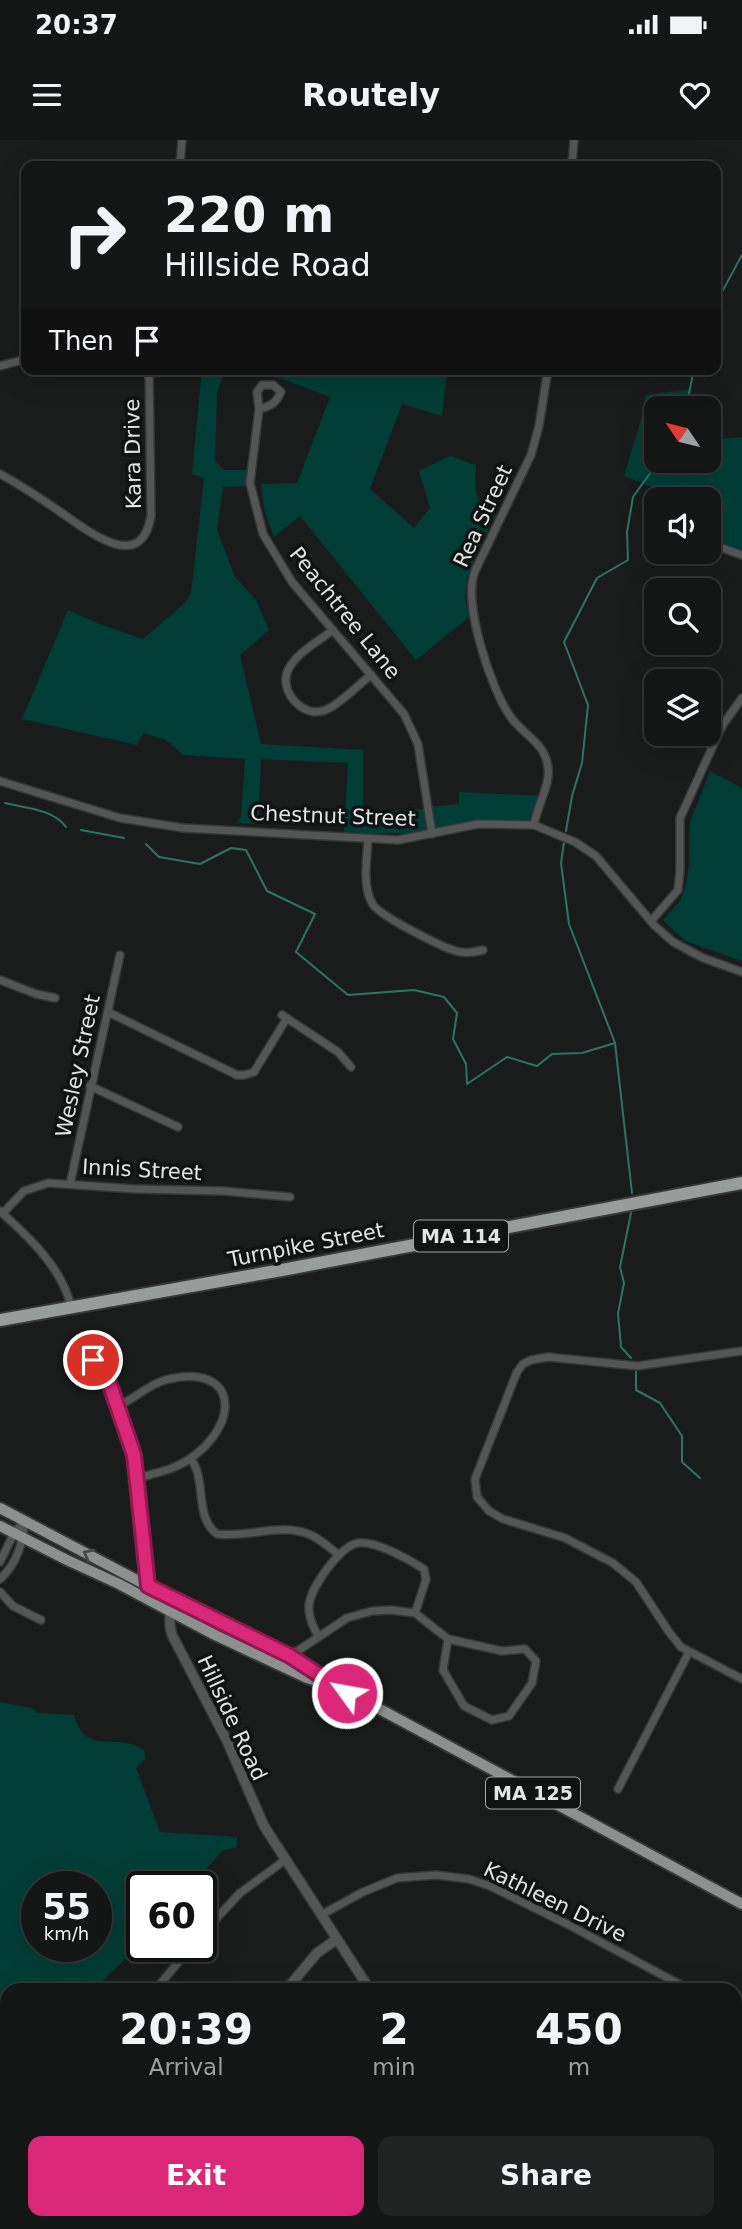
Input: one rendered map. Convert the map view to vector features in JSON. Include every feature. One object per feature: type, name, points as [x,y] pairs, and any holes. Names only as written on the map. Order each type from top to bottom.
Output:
[{"type":"highway","name":"Turnpike Street","points":[[0,1320],[742,1183]]},
{"type":"main road","name":"MA 125","points":[[0,1508],[148,1586],[290,1656],[338,1689],[742,1904]]},
{"type":"main road","name":"MA 125","points":[[0,1526],[170,1612],[307,1678],[338,1689]]},
{"type":"street","points":[[180,161],[182,140]]},
{"type":"street","points":[[572,161],[574,140]]},
{"type":"street","points":[[0,366],[21,360]]},
{"type":"street","name":"Kara Drive","points":[[0,474],[97,538],[119,545],[137,542],[148,531],[152,516],[149,375]]},
{"type":"street","name":"Rea Street","points":[[534,825],[548,776],[547,761],[535,740],[510,718],[493,685],[470,592],[472,578],[480,560],[531,455],[539,426],[547,375]]},
{"type":"street","name":"Peachtree Lane","points":[[259,409],[250,483],[263,534],[292,582],[404,714],[418,744],[432,834]]},
{"type":"street","points":[[721,548],[742,555]]},
{"type":"street","points":[[333,630],[294,660],[285,681],[290,696],[300,706],[313,711],[326,711],[371,676]]},
{"type":"street","points":[[651,921],[678,890],[680,818],[722,726],[742,698]]},
{"type":"street","name":"Chestnut Street","points":[[0,781],[120,818],[167,826],[398,840],[478,824],[534,825],[575,842],[596,856],[651,921],[673,942],[742,972]]},
{"type":"street","points":[[368,839],[366,877],[375,909],[456,951],[468,953],[483,950]]},
{"type":"street","name":"Wesley Street","points":[[70,1184],[120,955]]},
{"type":"street","points":[[0,980],[36,994],[55,998]]},
{"type":"street","points":[[108,1012],[244,1076],[254,1072],[284,1017],[338,1052],[351,1067]]},
{"type":"street","points":[[90,1086],[178,1127]]},
{"type":"street","name":"Innis Street","points":[[1,1212],[31,1187],[48,1183],[224,1191],[290,1198]]},
{"type":"street","points":[[1,1212],[56,1271],[65,1286],[71,1307]]},
{"type":"street","points":[[742,1351],[654,1366],[548,1357],[531,1360],[523,1364],[517,1372],[475,1479],[477,1497],[496,1515],[584,1547],[613,1563],[641,1588],[674,1639],[689,1652],[742,1679]]},
{"type":"street","points":[[93,1360],[109,1382],[134,1455],[148,1586],[145,1598]]},
{"type":"street","points":[[118,1406],[149,1387],[173,1379],[200,1377],[215,1384],[226,1408],[225,1417],[215,1434],[191,1459],[173,1469],[138,1478]]},
{"type":"street","points":[[191,1459],[198,1471],[208,1526],[217,1534],[284,1530],[298,1532],[315,1537],[338,1555]]},
{"type":"street","points":[[0,1579],[7,1573],[24,1521]]},
{"type":"street","points":[[0,1562],[19,1535]]},
{"type":"street","points":[[318,1636],[311,1621],[311,1596],[338,1555],[358,1543],[369,1544],[424,1569],[426,1580],[415,1613]]},
{"type":"street","points":[[0,1592],[13,1606],[41,1620]]},
{"type":"street","name":"Hillside Road","points":[[174,1599],[170,1612],[172,1635],[227,1741],[264,1826],[365,1983]]},
{"type":"street","points":[[290,1656],[318,1636],[356,1615],[391,1610],[415,1613],[447,1639],[502,1651],[524,1649],[537,1661],[532,1683],[509,1716],[492,1720],[464,1706],[443,1670],[447,1639]]},
{"type":"street","points":[[618,1789],[689,1652]]},
{"type":"street","points":[[217,1918],[240,1894],[285,1860]]},
{"type":"street","name":"Kathleen Drive","points":[[321,1915],[363,1892],[397,1878],[429,1874],[469,1879],[490,1886],[569,1925],[677,1983]]},
{"type":"street","points":[[292,1983],[317,1953],[337,1939]]},
{"type":"street","points":[[161,1983],[179,1962]]},
{"type":"green space","points":[[201,375],[223,375],[217,393],[215,461],[224,470],[248,470],[249,486],[223,487],[217,530],[235,577],[256,600],[269,630],[240,655],[261,744],[363,750],[363,812],[426,809],[429,833],[344,834],[348,763],[261,759],[258,824],[238,823],[241,816],[245,759],[183,755],[166,740],[143,733],[137,745],[22,719],[68,610],[143,639],[186,602],[191,593],[204,478],[192,474]]},
{"type":"green space","points":[[272,375],[447,375],[442,416],[402,404],[370,489],[414,528],[430,508],[419,471],[450,456],[476,465],[476,493],[482,503],[495,514],[467,577],[465,596],[469,617],[416,660],[300,516],[274,537],[265,513],[261,484],[297,483],[330,397]]},
{"type":"green space","points":[[691,389],[691,396],[645,395]]},
{"type":"green space","points":[[644,404],[644,473],[721,473],[721,439],[742,437],[742,550],[721,543],[721,487],[652,487],[624,476]]},
{"type":"green space","points":[[710,771],[742,788],[742,961],[685,941],[663,920],[680,901],[685,888],[689,865],[690,822]]},
{"type":"green space","points":[[459,792],[543,796],[534,825],[493,823],[432,834],[427,807],[459,804]]},
{"type":"green space","points":[[0,1702],[31,1708],[38,1713],[74,1715],[79,1728],[94,1740],[134,1745],[144,1750],[145,1759],[136,1768],[160,1832],[237,1837],[237,1847],[222,1851],[204,1871],[126,1871],[126,1958],[100,1983],[0,1983]]},
{"type":"waterway","points":[[721,294],[742,255]]},
{"type":"waterway","points":[[688,396],[693,375]]},
{"type":"waterway","points":[[566,831],[572,796],[582,763],[588,705],[564,642],[597,578],[628,560],[627,532],[633,497],[650,473]]},
{"type":"waterway","points":[[5,803],[54,816],[66,827]]},
{"type":"waterway","points":[[81,830],[124,838]]},
{"type":"waterway","points":[[564,842],[561,863],[569,924],[615,1043],[632,1193]]},
{"type":"waterway","points":[[146,844],[159,857],[200,864],[231,848],[246,850],[267,891],[315,914],[296,952],[348,995],[414,990],[444,997],[457,1013],[453,1039],[466,1064],[467,1084],[507,1057],[537,1066],[552,1054],[582,1053],[615,1043]]},
{"type":"waterway","points":[[631,1213],[620,1267],[624,1283],[618,1313],[621,1347],[631,1358]]},
{"type":"waterway","points":[[636,1372],[636,1390],[660,1403],[682,1436],[682,1462],[700,1478]]},
{"type":"route","points":[[93,1360],[109,1382],[134,1455],[148,1586],[264,1642],[347,1693]]}]
